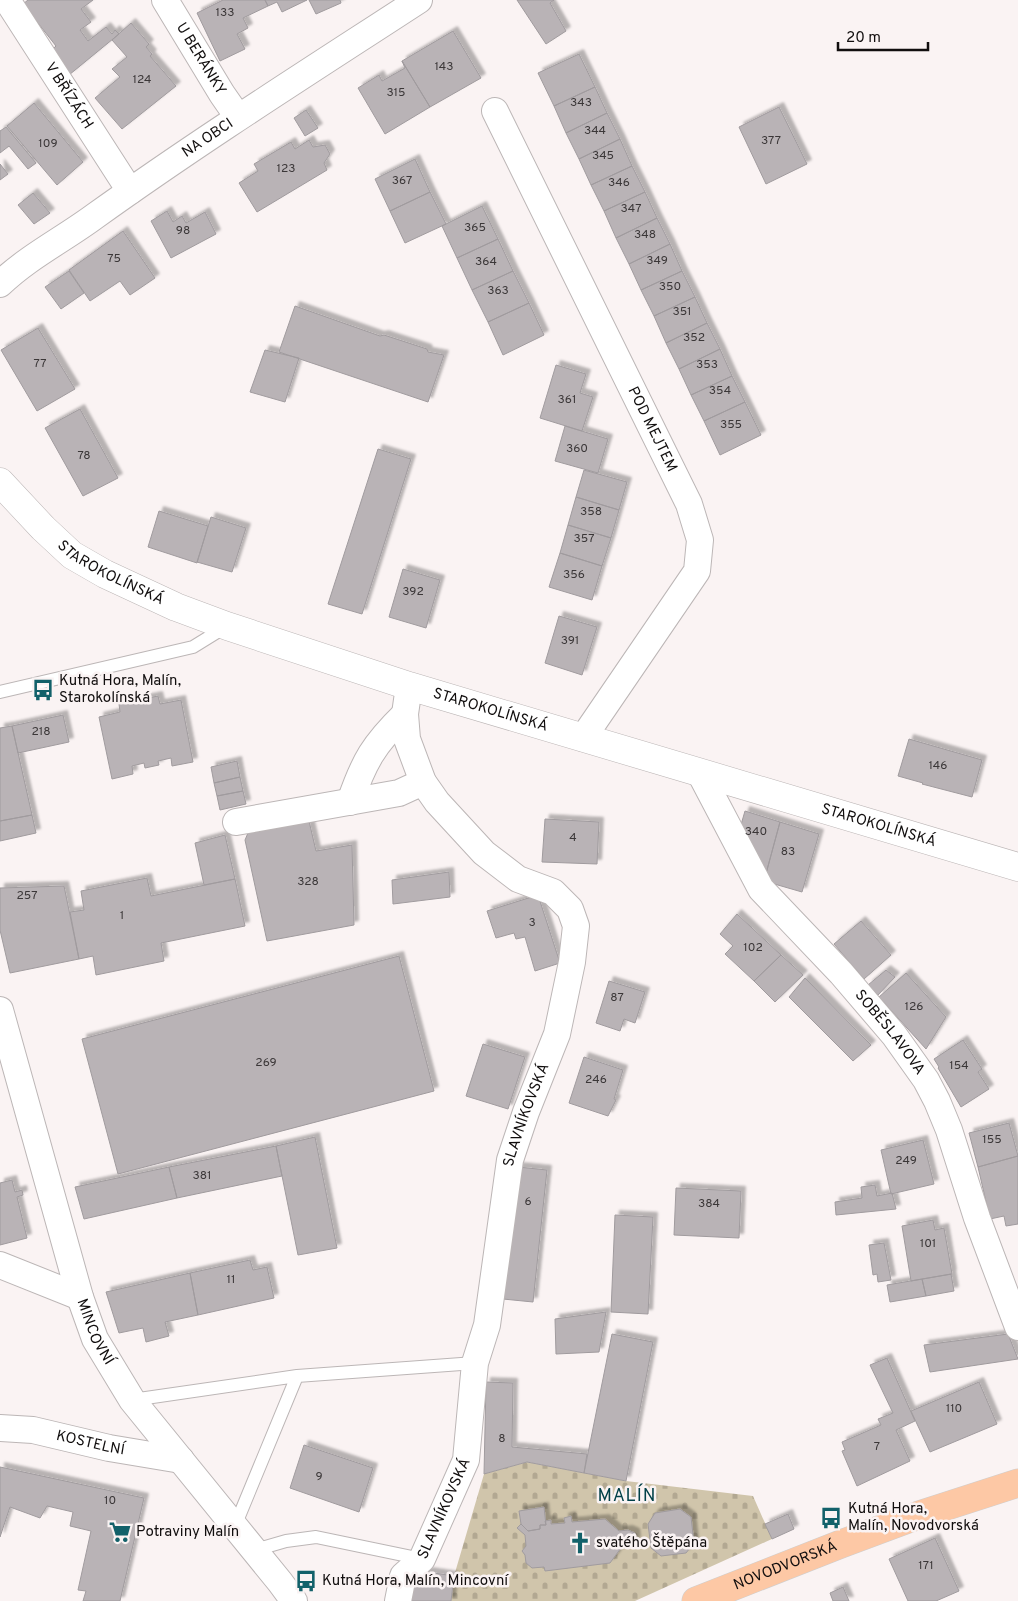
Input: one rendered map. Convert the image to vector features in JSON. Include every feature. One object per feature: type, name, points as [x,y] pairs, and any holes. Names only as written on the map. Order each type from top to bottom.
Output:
[{"type":"main road","name":"NOVODVORSKÁ","points":[[696,1601],[858,1537],[1018,1483]]},
{"type":"street","name":"V BŘÍZÁCH","points":[[6,0],[130,190]]},
{"type":"street","name":"U BERÁNKY","points":[[165,0],[238,117]]},
{"type":"street","name":"NA OBCI","points":[[0,284],[15,270],[94,217],[130,190],[238,117],[419,0]]},
{"type":"street","name":"POD MEJTEM","points":[[496,111],[689,504],[700,540],[697,571],[583,738]]},
{"type":"street","name":"STAROKOLÍNSKÁ","points":[[0,482],[43,528],[72,555],[105,574],[158,599],[227,626],[408,686],[1018,868]]},
{"type":"street","name":"SLAVNÍKOVSKÁ","points":[[398,1601],[403,1576],[422,1559],[466,1460],[475,1363],[487,1325],[510,1160],[526,1112],[557,1034],[572,962],[576,926],[570,909],[553,892],[518,879],[484,854],[437,802],[423,782],[407,739],[405,714],[408,686]]},
{"type":"street","points":[[350,802],[360,771],[374,748],[405,714]]},
{"type":"street","name":"SOBĚSLAVOVA","points":[[700,773],[761,889],[841,973],[894,1035],[926,1080],[949,1130],[977,1218],[1018,1327]]},
{"type":"street","points":[[236,822],[399,793],[423,782]]},
{"type":"street","name":"MINCOVNÍ","points":[[0,1010],[80,1297],[95,1339],[132,1400],[255,1550],[294,1601]]},
{"type":"street","points":[[0,1265],[80,1297]]},
{"type":"street","name":"KOSTELNÍ","points":[[0,1428],[33,1430],[109,1448],[181,1460]]},
{"type":"lane","points":[[0,692],[193,647],[227,626]]},
{"type":"lane","points":[[132,1400],[297,1376],[475,1363]]},
{"type":"lane","points":[[235,1526],[297,1376]]},
{"type":"lane","points":[[255,1550],[286,1541],[316,1537],[422,1559]]},
{"type":"green space","points":[[527,1462],[626,1481],[753,1496],[772,1539],[635,1601],[451,1601],[454,1576],[484,1474]]},
{"type":"building","points":[[28,0],[93,0],[81,9],[91,22],[80,30],[88,41],[106,27],[112,34],[115,30],[119,34],[69,75],[51,51],[56,46],[23,4]]},
{"type":"building","points":[[223,0],[265,0],[268,6],[243,18],[248,28],[237,34],[245,49],[220,61],[197,13]]},
{"type":"building","points":[[265,0],[307,0],[282,12],[277,2],[268,6]]},
{"type":"building","points":[[309,0],[340,0],[341,3],[316,14]]},
{"type":"building","points":[[517,0],[554,0],[550,3],[566,31],[546,44]]},
{"type":"building","points":[[131,23],[149,44],[146,47],[152,54],[150,56],[176,86],[122,129],[95,98],[120,77],[112,69],[127,57],[112,40]]},
{"type":"building","points":[[453,31],[481,78],[430,107],[402,61]]},
{"type":"building","points":[[579,54],[595,87],[554,106],[538,73]]},
{"type":"building","points":[[402,61],[430,107],[385,134],[358,88],[379,75],[382,81],[405,68]]},
{"type":"building","points":[[595,87],[607,113],[566,133],[554,106]]},
{"type":"building","points":[[34,103],[83,162],[57,185],[7,126]]},
{"type":"building","points":[[779,107],[807,164],[766,184],[739,127]]},
{"type":"building","points":[[306,110],[318,128],[305,136],[294,118]]},
{"type":"building","points":[[607,113],[620,139],[579,159],[566,133]]},
{"type":"building","points":[[6,127],[36,163],[28,169],[9,146],[0,153],[0,131]]},
{"type":"building","points":[[620,139],[632,166],[591,185],[579,159]]},
{"type":"building","points":[[309,140],[313,147],[325,145],[330,154],[324,163],[327,170],[257,212],[239,183],[258,171],[254,164],[291,142],[295,149]]},
{"type":"building","points":[[415,159],[430,192],[390,211],[375,179]]},
{"type":"building","points":[[0,164],[8,174],[0,180]]},
{"type":"building","points":[[632,166],[645,192],[604,211],[591,185]]},
{"type":"building","points":[[430,192],[446,224],[405,243],[390,211]]},
{"type":"building","points":[[645,192],[657,218],[616,238],[604,211]]},
{"type":"building","points":[[33,193],[50,213],[34,224],[18,205]]},
{"type":"building","points":[[482,206],[498,239],[457,258],[442,226]]},
{"type":"building","points":[[167,211],[173,222],[182,216],[186,223],[205,212],[216,234],[171,258],[151,221]]},
{"type":"building","points":[[657,218],[670,244],[629,264],[616,238]]},
{"type":"building","points":[[123,231],[155,278],[130,295],[120,281],[90,301],[69,270]]},
{"type":"building","points":[[498,239],[513,271],[472,290],[457,258]]},
{"type":"building","points":[[670,244],[682,271],[641,290],[629,264]]},
{"type":"building","points":[[69,271],[84,293],[61,309],[45,287]]},
{"type":"building","points":[[513,271],[529,303],[488,322],[472,290]]},
{"type":"building","points":[[682,271],[695,297],[654,316],[641,290]]},
{"type":"building","points":[[695,297],[707,323],[666,343],[654,316]]},
{"type":"building","points":[[529,303],[544,335],[503,355],[488,322]]},
{"type":"building","points":[[295,306],[380,336],[384,335],[427,349],[428,352],[444,355],[428,402],[279,352]]},
{"type":"building","points":[[707,323],[720,349],[679,369],[666,343]]},
{"type":"building","points":[[38,328],[75,389],[37,411],[1,350]]},
{"type":"building","points":[[720,349],[732,376],[691,395],[679,369]]},
{"type":"building","points":[[265,350],[299,358],[285,402],[250,392]]},
{"type":"building","points":[[556,365],[586,374],[580,393],[593,397],[582,431],[540,418]]},
{"type":"building","points":[[732,376],[745,402],[704,421],[691,395]]},
{"type":"building","points":[[745,402],[761,435],[720,455],[704,421]]},
{"type":"building","points":[[80,409],[118,478],[83,496],[45,428]]},
{"type":"building","points":[[565,426],[608,439],[598,473],[555,461]]},
{"type":"building","points":[[378,449],[411,459],[362,614],[328,604]]},
{"type":"building","points":[[584,470],[627,482],[619,510],[576,497]]},
{"type":"building","points":[[576,497],[619,510],[611,538],[568,525]]},
{"type":"building","points":[[159,511],[208,526],[197,563],[148,547]]},
{"type":"building","points":[[211,517],[246,528],[232,572],[197,562]]},
{"type":"building","points":[[568,525],[611,538],[602,566],[560,553]]},
{"type":"building","points":[[560,553],[602,566],[592,600],[549,587]]},
{"type":"building","points":[[403,569],[440,580],[426,628],[389,617]]},
{"type":"building","points":[[559,616],[597,627],[582,675],[545,663]]},
{"type":"building","points":[[158,696],[160,704],[181,700],[193,762],[172,766],[171,758],[158,761],[159,765],[145,768],[144,763],[132,766],[133,774],[112,779],[99,717],[120,712],[119,704]]},
{"type":"building","points":[[63,715],[69,742],[18,753],[12,726]]},
{"type":"building","points":[[12,726],[32,815],[0,821],[0,728]]},
{"type":"building","points":[[909,739],[982,760],[972,797],[898,776]]},
{"type":"building","points":[[237,761],[240,777],[214,783],[211,767]]},
{"type":"building","points":[[240,777],[243,791],[217,796],[214,783]]},
{"type":"building","points":[[243,791],[246,804],[220,810],[217,796]]},
{"type":"building","points":[[745,811],[780,822],[764,881],[738,835]]},
{"type":"building","points":[[32,815],[36,833],[0,841],[0,821]]},
{"type":"building","points":[[545,819],[599,822],[597,864],[542,862]]},
{"type":"building","points":[[309,821],[316,851],[352,845],[354,925],[267,941],[245,840],[248,833]]},
{"type":"building","points":[[780,822],[819,834],[802,892],[764,881]]},
{"type":"building","points":[[225,835],[235,879],[204,885],[195,843]]},
{"type":"building","points":[[449,872],[450,897],[393,904],[392,880]]},
{"type":"building","points":[[147,878],[151,896],[235,879],[245,926],[161,943],[164,961],[96,975],[93,956],[79,959],[70,912],[84,910],[81,891]]},
{"type":"building","points":[[64,886],[79,959],[10,973],[0,930],[0,888]]},
{"type":"building","points":[[538,895],[560,963],[535,971],[525,937],[516,939],[514,933],[496,938],[487,911]]},
{"type":"building","points":[[737,914],[781,955],[754,981],[725,954],[733,946],[720,934]]},
{"type":"building","points":[[861,921],[891,955],[864,979],[834,944]]},
{"type":"building","points":[[781,955],[803,975],[775,1002],[754,981]]},
{"type":"building","points":[[399,956],[434,1091],[118,1174],[82,1039]]},
{"type":"building","points":[[886,970],[895,977],[878,995],[868,985]]},
{"type":"building","points":[[906,973],[946,1017],[926,1049],[879,997]]},
{"type":"building","points":[[805,978],[871,1045],[853,1061],[789,997]]},
{"type":"building","points":[[609,981],[645,992],[635,1023],[624,1019],[620,1031],[596,1023]]},
{"type":"building","points":[[963,1040],[982,1069],[978,1072],[989,1089],[961,1107],[934,1059]]},
{"type":"building","points":[[483,1044],[525,1057],[508,1109],[466,1096]]},
{"type":"building","points":[[584,1057],[623,1070],[614,1099],[616,1100],[608,1116],[569,1103]]},
{"type":"building","points":[[1009,1123],[1018,1156],[978,1167],[969,1133]]},
{"type":"building","points":[[315,1137],[337,1248],[298,1255],[276,1146]]},
{"type":"building","points":[[923,1140],[934,1184],[891,1194],[881,1150]]},
{"type":"building","points":[[276,1146],[282,1176],[177,1198],[169,1167]]},
{"type":"building","points":[[1018,1156],[1018,1224],[1006,1226],[1004,1216],[990,1219],[978,1167]]},
{"type":"building","points":[[169,1167],[177,1198],[84,1219],[75,1187]]},
{"type":"building","points":[[518,1167],[547,1170],[533,1302],[503,1299]]},
{"type":"building","points":[[12,1180],[15,1192],[22,1190],[23,1195],[17,1197],[27,1238],[0,1245],[0,1183]]},
{"type":"building","points":[[875,1185],[877,1196],[892,1193],[896,1209],[836,1215],[835,1202],[862,1198],[861,1187]]},
{"type":"building","points":[[676,1188],[741,1191],[739,1238],[674,1235]]},
{"type":"building","points":[[615,1215],[653,1217],[648,1314],[611,1312]]},
{"type":"building","points":[[933,1220],[935,1230],[944,1228],[952,1274],[911,1281],[902,1226]]},
{"type":"building","points":[[884,1243],[891,1280],[878,1282],[877,1274],[873,1275],[869,1245]]},
{"type":"building","points":[[250,1260],[253,1270],[267,1267],[274,1298],[198,1315],[190,1273]]},
{"type":"building","points":[[190,1273],[198,1315],[165,1322],[169,1336],[146,1342],[143,1328],[119,1333],[106,1292]]},
{"type":"building","points":[[951,1274],[954,1291],[926,1296],[922,1279]]},
{"type":"building","points":[[922,1279],[926,1296],[890,1302],[887,1285]]},
{"type":"building","points":[[606,1312],[599,1352],[556,1354],[555,1319]]},
{"type":"building","points":[[612,1334],[653,1342],[626,1481],[584,1473]]},
{"type":"building","points":[[1008,1334],[1018,1359],[930,1372],[924,1345]]},
{"type":"building","points":[[887,1358],[915,1421],[896,1430],[910,1461],[857,1486],[842,1451],[845,1450],[842,1442],[881,1425],[878,1419],[893,1413],[870,1365]]},
{"type":"building","points":[[486,1382],[513,1383],[512,1447],[587,1454],[584,1473],[527,1462],[484,1474]]},
{"type":"building","points":[[979,1382],[997,1424],[930,1452],[911,1411]]},
{"type":"building","points":[[304,1445],[373,1468],[359,1512],[290,1488]]},
{"type":"building","points":[[0,1467],[144,1498],[120,1601],[83,1601],[86,1591],[78,1590],[91,1531],[70,1526],[73,1512],[47,1506],[40,1518],[10,1507],[0,1537]]},
{"type":"building","points":[[544,1507],[546,1525],[540,1525],[540,1529],[528,1531],[521,1524],[519,1511]]},
{"type":"building","points":[[680,1509],[691,1517],[694,1543],[686,1553],[661,1556],[651,1548],[648,1524],[655,1513]]},
{"type":"building","points":[[788,1514],[794,1529],[772,1539],[765,1524]]},
{"type":"building","name":"svatého Štěpána","points":[[571,1516],[572,1522],[605,1519],[619,1531],[628,1530],[635,1533],[636,1541],[631,1546],[621,1548],[610,1563],[545,1571],[544,1567],[532,1568],[526,1563],[525,1555],[522,1551],[526,1546],[525,1535],[517,1528],[521,1524],[528,1531],[540,1529],[540,1525],[546,1525],[545,1521],[551,1520],[551,1524],[565,1523],[564,1518]]},
{"type":"building","points":[[935,1538],[959,1591],[936,1601],[908,1601],[889,1559]]},
{"type":"building","points":[[421,1571],[454,1576],[451,1601],[412,1601],[409,1588]]},
{"type":"building","points":[[843,1587],[849,1601],[833,1601],[830,1593]]},
{"type":"place","name":"Kutná Hora, Malín, Starokolínská","points":[[43,690]]},
{"type":"place","name":"Kutná Hora, Malín, Novodvorská","points":[[831,1518]]},
{"type":"place","name":"Potraviny Malín","points":[[120,1532]]},
{"type":"place","name":"svatého Štěpána","points":[[580,1543]]},
{"type":"place","name":"Kutná Hora, Malín, Mincovní","points":[[306,1581]]},
{"type":"district","name":"MALÍN","points":[[627,1496]]}]
